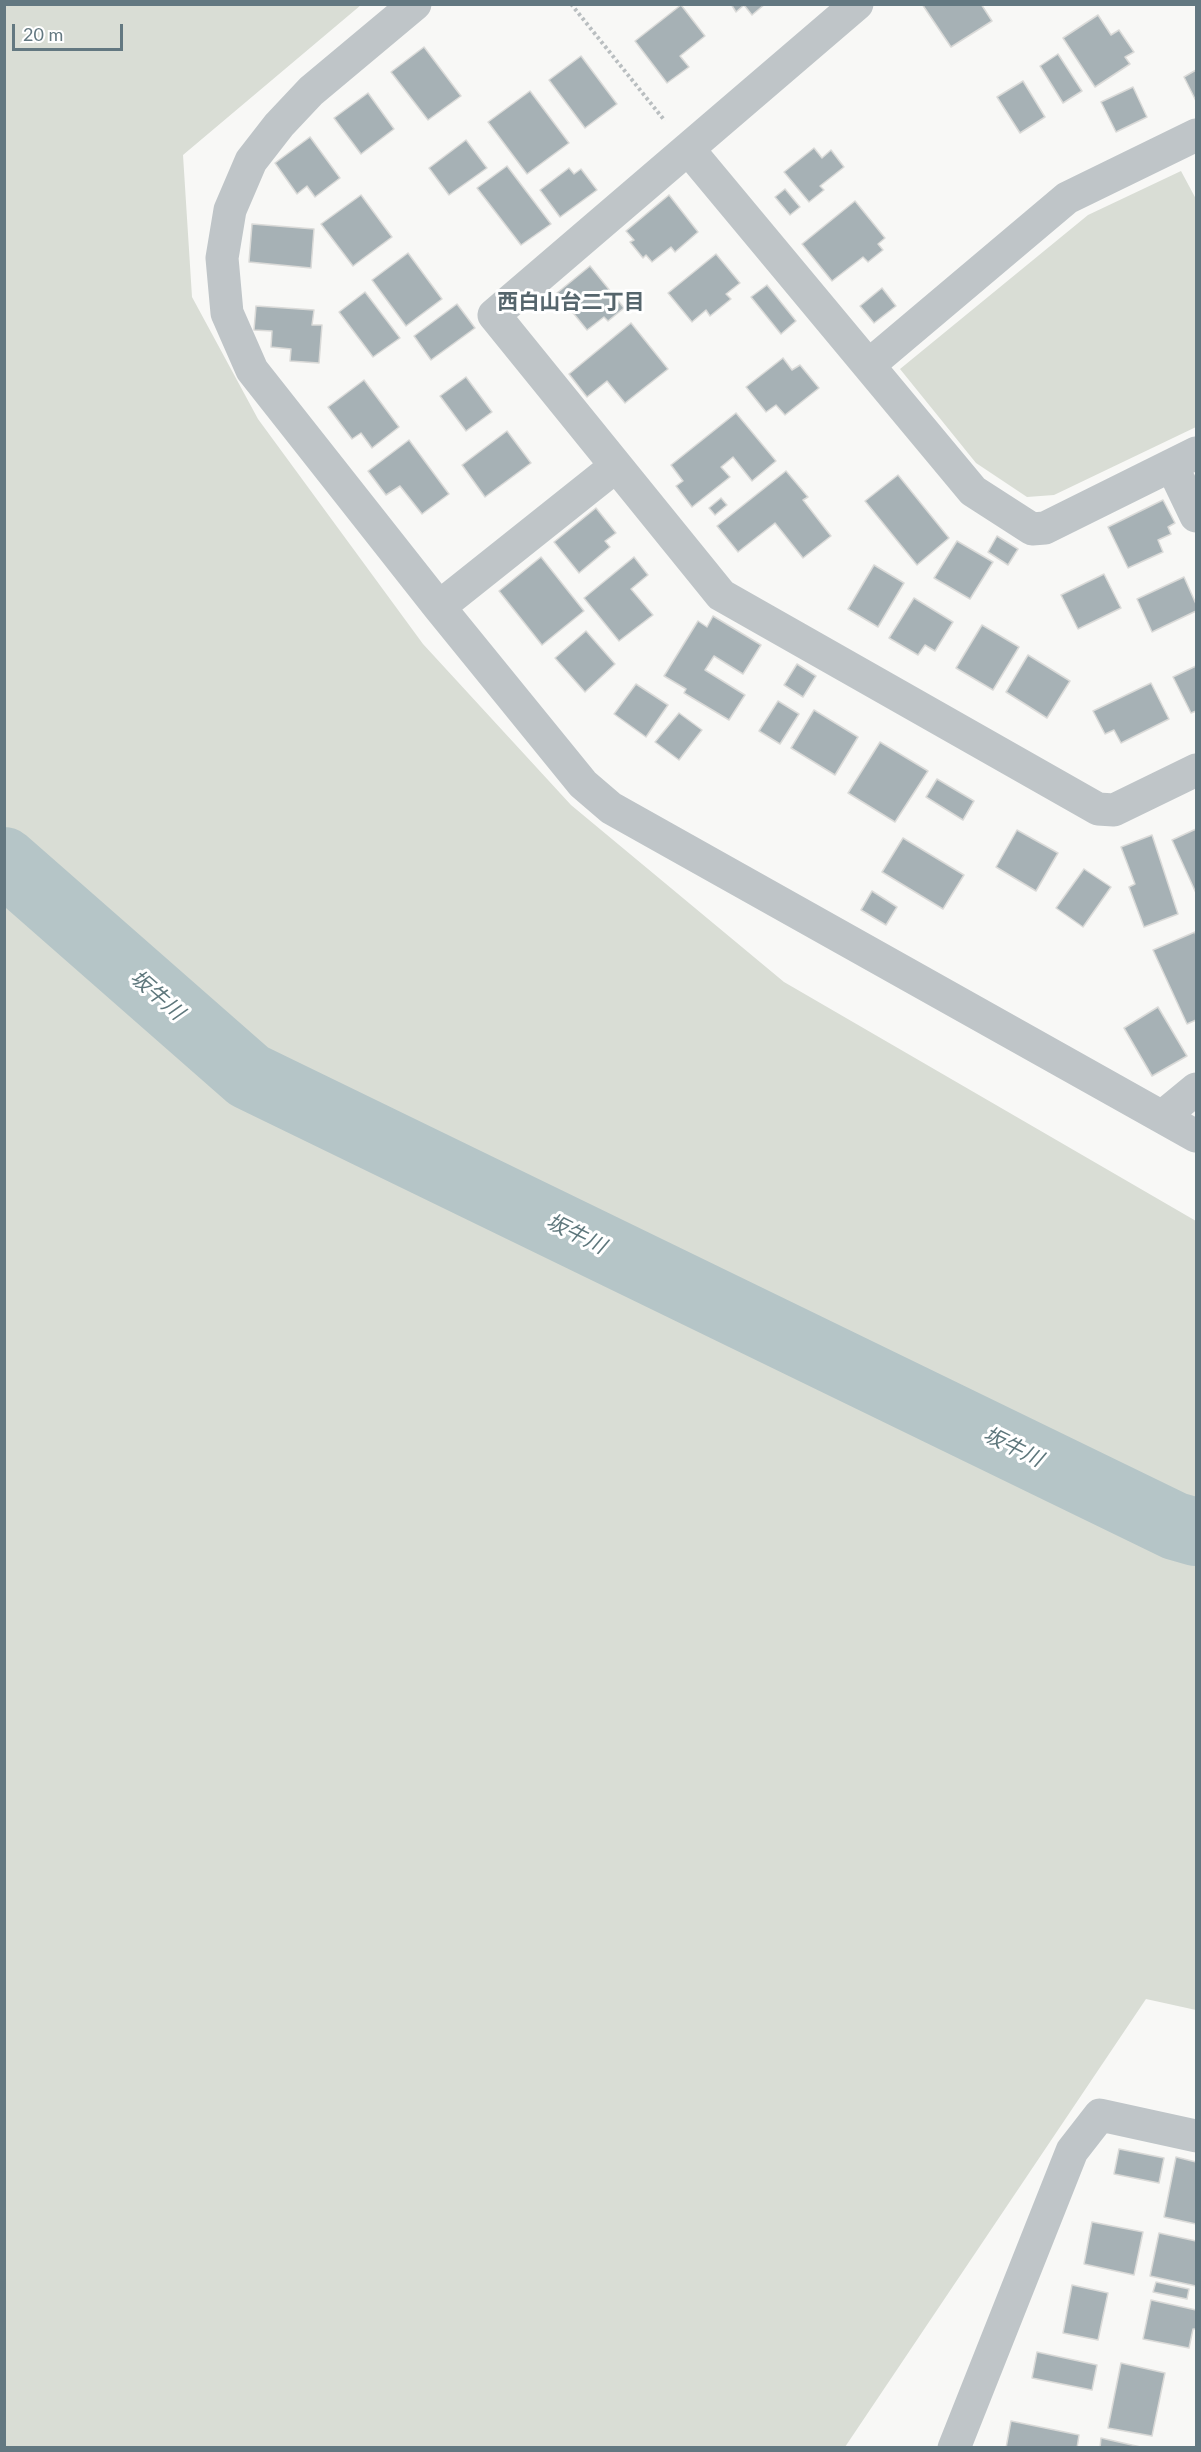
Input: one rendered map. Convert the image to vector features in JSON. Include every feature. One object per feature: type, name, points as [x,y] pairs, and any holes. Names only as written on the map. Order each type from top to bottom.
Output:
[{"type":"street","points":[[415,4],[312,91],[279,125],[250,161],[230,210],[222,258],[227,313],[252,370],[439,607],[583,784],[610,808],[1197,1136]]},
{"type":"street","points":[[857,4],[494,315],[721,595],[1098,808],[1114,810],[1197,770]]},
{"type":"street","points":[[868,365],[1067,198],[1197,135]]},
{"type":"street","points":[[688,150],[973,491],[1032,529],[1045,528],[1184,459],[1197,516]]},
{"type":"street","points":[[439,607],[616,466]]},
{"type":"street","points":[[1162,1117],[1197,1089]]},
{"type":"street","points":[[954,2448],[1072,2151],[1100,2115],[1197,2136]]},
{"type":"path","points":[[572,4],[688,150]]},
{"type":"shaded area","points":[[5,4],[361,5],[183,155],[192,297],[258,419],[423,644],[571,805],[784,982],[1196,1221],[1196,2010],[1146,1999],[845,2447],[5,2447]]},
{"type":"shaded area","points":[[1181,171],[1196,199],[1196,427],[1054,495],[1027,497],[976,463],[900,369],[1088,215]]},
{"type":"building","points":[[731,4],[765,4],[752,15],[744,5],[736,12]]},
{"type":"building","points":[[922,4],[981,4],[992,21],[951,47]]},
{"type":"building","points":[[681,5],[705,36],[680,56],[689,67],[667,83],[635,41]]},
{"type":"building","points":[[1098,15],[1111,35],[1119,30],[1134,52],[1125,57],[1130,64],[1095,87],[1063,38]]},
{"type":"building","points":[[424,47],[461,96],[428,120],[391,72]]},
{"type":"building","points":[[1058,54],[1082,91],[1063,103],[1040,66]]},
{"type":"building","points":[[581,56],[617,104],[585,128],[549,80]]},
{"type":"building","points":[[1196,70],[1196,101],[1184,77]]},
{"type":"building","points":[[1023,81],[1045,117],[1020,133],[997,97]]},
{"type":"building","points":[[1133,87],[1147,117],[1116,132],[1101,102]]},
{"type":"building","points":[[530,91],[569,143],[527,174],[488,122]]},
{"type":"building","points":[[368,93],[394,129],[361,154],[334,118]]},
{"type":"building","points":[[310,137],[340,178],[315,197],[307,186],[297,194],[275,163]]},
{"type":"building","points":[[466,140],[487,168],[449,195],[429,168]]},
{"type":"building","points":[[814,148],[822,158],[831,150],[844,167],[820,186],[824,190],[809,202],[784,172]]},
{"type":"building","points":[[507,166],[551,224],[521,245],[477,188]]},
{"type":"building","points":[[569,168],[574,174],[581,169],[597,190],[560,217],[540,190]]},
{"type":"building","points":[[785,189],[800,207],[790,215],[775,197]]},
{"type":"building","points":[[361,195],[392,237],[353,266],[321,224]]},
{"type":"building","points":[[669,195],[698,232],[675,252],[671,247],[652,262],[646,255],[643,258],[630,242],[634,240],[626,231]]},
{"type":"building","points":[[855,201],[885,238],[878,244],[883,250],[868,262],[863,257],[832,281],[802,244]]},
{"type":"building","points":[[252,224],[314,229],[311,268],[249,262]]},
{"type":"building","points":[[408,253],[442,299],[406,326],[372,280]]},
{"type":"building","points":[[716,254],[740,283],[726,294],[731,299],[710,316],[706,310],[692,322],[668,293]]},
{"type":"building","points":[[590,266],[624,308],[608,321],[604,317],[587,330],[557,293]]},
{"type":"building","points":[[767,285],[796,321],[781,334],[751,297]]},
{"type":"building","points":[[882,288],[896,306],[874,323],[860,306]]},
{"type":"building","points":[[365,292],[400,338],[373,357],[339,312]]},
{"type":"building","points":[[457,304],[475,328],[431,360],[414,336]]},
{"type":"building","points":[[256,306],[314,310],[312,325],[322,325],[319,363],[290,361],[291,349],[271,347],[272,331],[254,330]]},
{"type":"building","points":[[631,323],[668,369],[625,403],[607,381],[587,397],[569,374]]},
{"type":"building","points":[[783,358],[792,370],[800,365],[819,388],[785,415],[776,405],[766,412],[746,387]]},
{"type":"building","points":[[466,377],[492,412],[466,431],[440,396]]},
{"type":"building","points":[[364,380],[399,427],[372,448],[361,433],[352,439],[328,407]]},
{"type":"building","points":[[736,413],[776,461],[752,481],[733,457],[721,467],[730,477],[692,507],[676,486],[683,481],[671,465]]},
{"type":"building","points":[[507,431],[531,463],[485,497],[462,465]]},
{"type":"building","points":[[409,440],[449,494],[422,514],[400,486],[386,495],[368,471]]},
{"type":"building","points":[[786,471],[808,497],[803,500],[831,536],[803,558],[775,523],[738,552],[717,526]]},
{"type":"building","points":[[898,475],[949,538],[917,565],[865,501]]},
{"type":"building","points":[[721,498],[727,505],[715,515],[709,508]]},
{"type":"building","points":[[1163,500],[1175,523],[1168,527],[1171,534],[1158,540],[1163,552],[1128,568],[1108,527]]},
{"type":"building","points":[[596,508],[616,533],[605,541],[610,547],[579,573],[554,542]]},
{"type":"building","points":[[997,536],[1018,549],[1008,565],[988,552]]},
{"type":"building","points":[[957,541],[993,562],[970,599],[934,578]]},
{"type":"building","points":[[541,557],[584,611],[542,645],[499,591]]},
{"type":"building","points":[[634,557],[648,575],[631,589],[653,615],[619,641],[584,598]]},
{"type":"building","points":[[874,565],[904,583],[878,627],[848,609]]},
{"type":"building","points":[[1104,574],[1121,608],[1078,629],[1061,595]]},
{"type":"building","points":[[1184,577],[1196,604],[1196,611],[1152,632],[1137,599]]},
{"type":"building","points":[[914,598],[953,622],[935,651],[925,645],[918,655],[889,638]]},
{"type":"building","points":[[713,616],[761,645],[743,674],[714,656],[705,670],[745,695],[729,720],[684,693],[686,689],[664,676],[698,621],[707,627]]},
{"type":"building","points":[[982,625],[1019,647],[993,690],[956,668]]},
{"type":"building","points":[[586,631],[615,664],[585,692],[555,658]]},
{"type":"building","points":[[1028,655],[1070,681],[1047,718],[1006,692]]},
{"type":"building","points":[[797,664],[816,676],[803,697],[784,685]]},
{"type":"building","points":[[1196,666],[1196,711],[1191,713],[1173,677]]},
{"type":"building","points":[[1151,683],[1169,719],[1121,743],[1114,730],[1105,734],[1093,711]]},
{"type":"building","points":[[636,684],[668,705],[646,737],[614,714]]},
{"type":"building","points":[[778,701],[799,714],[780,744],[759,731]]},
{"type":"building","points":[[814,710],[858,737],[835,775],[791,748]]},
{"type":"building","points":[[679,713],[702,730],[679,760],[655,742]]},
{"type":"building","points":[[880,742],[928,771],[895,822],[848,793]]},
{"type":"building","points":[[937,779],[974,801],[963,820],[926,797]]},
{"type":"building","points":[[1196,829],[1196,893],[1172,840]]},
{"type":"building","points":[[1017,830],[1058,853],[1036,891],[996,867]]},
{"type":"building","points":[[1152,835],[1178,914],[1144,927],[1129,887],[1135,884],[1121,847]]},
{"type":"building","points":[[903,838],[964,875],[943,909],[882,872]]},
{"type":"building","points":[[1084,869],[1111,887],[1083,927],[1056,908]]},
{"type":"building","points":[[872,891],[897,907],[886,925],[861,910]]},
{"type":"building","points":[[1195,932],[1196,1020],[1187,1024],[1153,950]]},
{"type":"building","points":[[1158,1007],[1187,1056],[1152,1076],[1124,1028]]},
{"type":"building","points":[[1119,2149],[1164,2158],[1159,2183],[1114,2174]]},
{"type":"building","points":[[1176,2157],[1196,2162],[1196,2224],[1164,2217]]},
{"type":"building","points":[[1092,2222],[1143,2232],[1134,2275],[1084,2264]]},
{"type":"building","points":[[1159,2233],[1196,2241],[1196,2286],[1150,2276]]},
{"type":"building","points":[[1156,2282],[1189,2289],[1187,2299],[1153,2292]]},
{"type":"building","points":[[1072,2285],[1108,2293],[1098,2340],[1063,2333]]},
{"type":"building","points":[[1151,2300],[1196,2310],[1196,2329],[1193,2329],[1189,2348],[1143,2339]]},
{"type":"building","points":[[1037,2352],[1097,2365],[1092,2390],[1032,2378]]},
{"type":"building","points":[[1121,2363],[1165,2373],[1152,2436],[1108,2428]]},
{"type":"building","points":[[1011,2421],[1079,2435],[1077,2448],[1006,2448]]},
{"type":"building","points":[[1101,2438],[1145,2448],[1100,2448]]},
{"type":"waterway","name":"坂牛川","points":[[4,861],[249,1076],[1175,1526],[1196,1532]]},
{"type":"district","name":"西白山台二丁目","points":[[571,302]]}]
